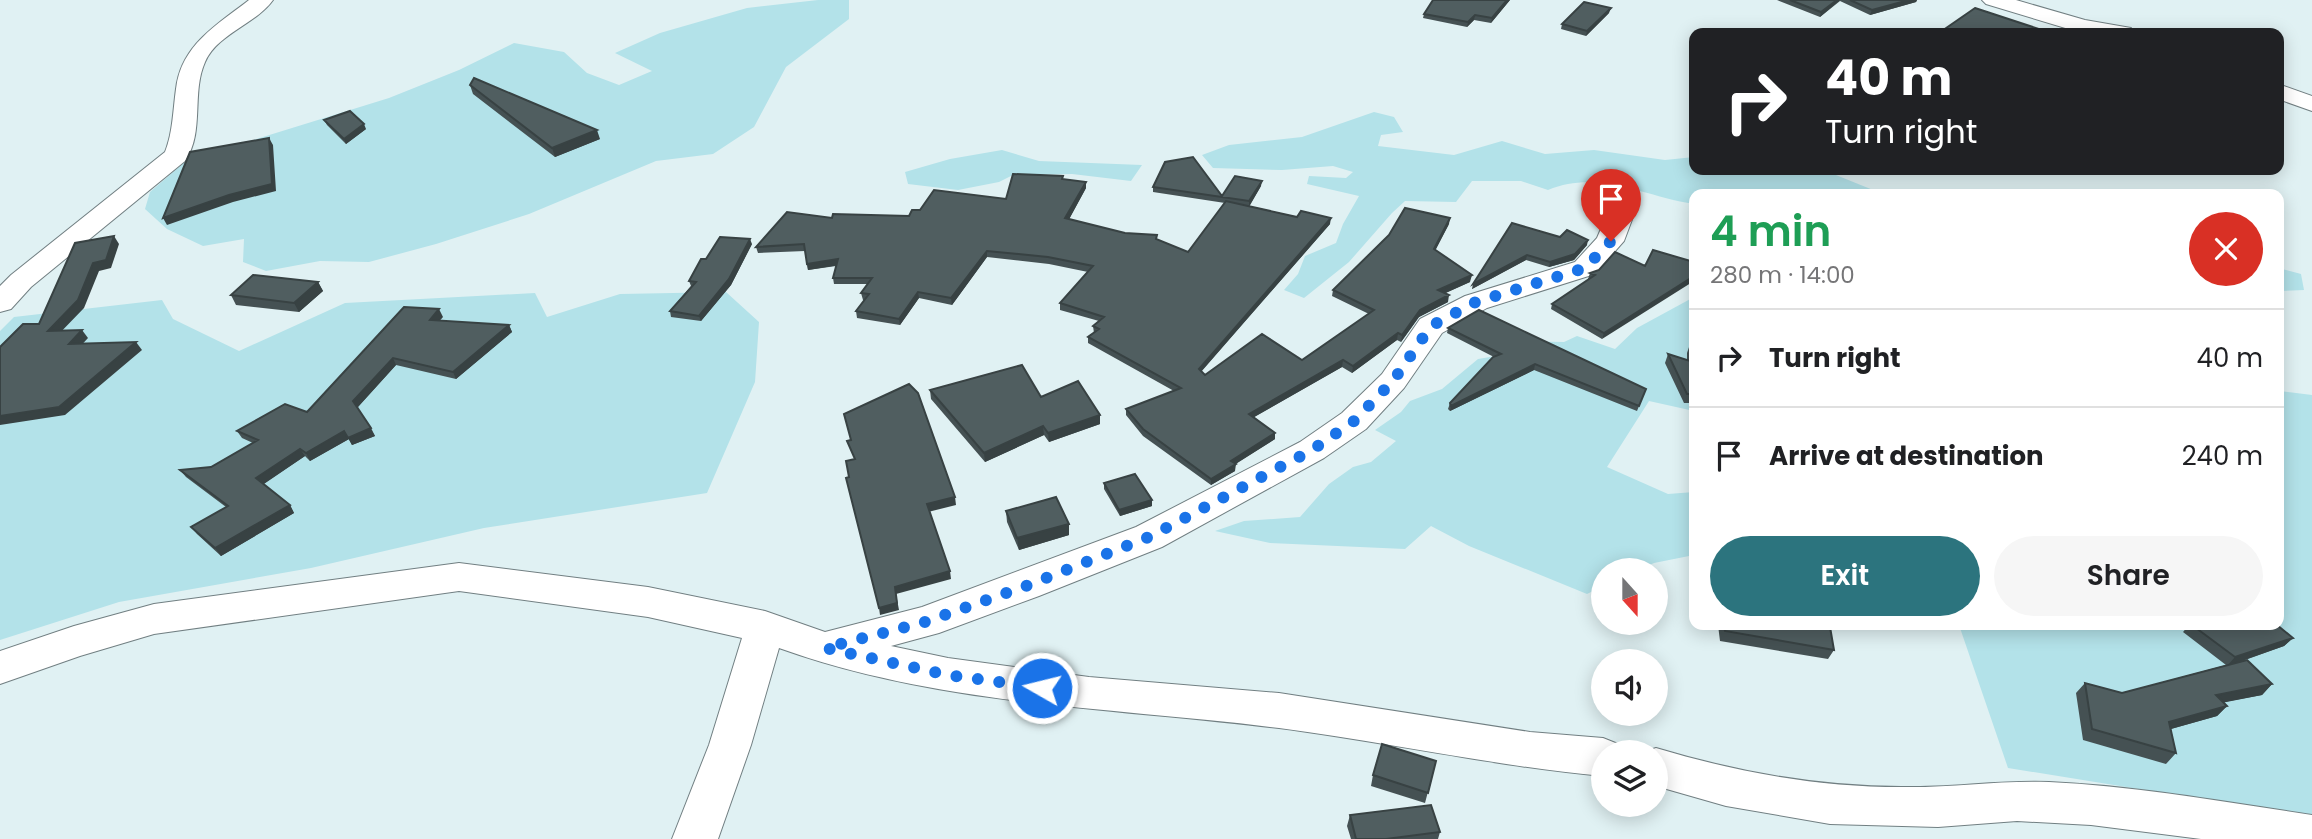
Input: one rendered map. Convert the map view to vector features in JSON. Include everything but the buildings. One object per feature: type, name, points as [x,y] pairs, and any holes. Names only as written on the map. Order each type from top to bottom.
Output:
[{"type":"street","points":[[0,303],[11,282],[176,156],[185,139],[185,110],[193,62],[200,50],[262,0]]},
{"type":"street","points":[[1993,0],[2094,28]]},
{"type":"street","points":[[2284,93],[2312,104]]},
{"type":"street","points":[[825,648],[925,622],[1026,586],[1149,537],[1244,488],[1312,450],[1354,421],[1393,381],[1431,326],[1476,302],[1585,268],[1611,241],[1622,209]]},
{"type":"street","points":[[0,668],[74,642],[154,619],[458,576],[648,603],[765,627],[825,648],[948,675],[1089,694],[1279,710],[1530,751],[1591,756]]},
{"type":"street","points":[[695,839],[730,745],[765,627]]},
{"type":"street","points":[[1668,770],[1759,796],[1846,806],[1939,807],[2014,801],[2096,804],[2312,836]]},
{"type":"shaded area","points":[[818,0],[849,0],[849,19],[786,67],[754,127],[713,154],[656,161],[529,214],[436,244],[369,262],[320,261],[266,271],[243,262],[244,239],[203,246],[167,229],[145,209],[150,192],[194,154],[247,142],[389,98],[459,70],[514,43],[564,52],[587,73],[619,85],[652,71],[615,53],[660,33],[747,8]]},
{"type":"shaded area","points":[[1374,112],[1394,117],[1403,132],[1381,135],[1378,146],[1454,155],[1502,141],[1545,154],[1594,150],[1665,160],[1689,158],[1689,175],[1836,175],[1871,189],[1689,189],[1689,203],[1603,183],[1567,184],[1548,190],[1521,181],[1472,181],[1456,202],[1405,201],[1349,262],[1304,298],[1284,290],[1298,274],[1305,256],[1336,243],[1359,196],[1307,184],[1309,176],[1346,178],[1353,172],[1333,166],[1282,170],[1213,168],[1202,155],[1229,145],[1302,137]]},
{"type":"shaded area","points":[[1002,150],[1039,161],[1142,165],[1131,181],[1072,174],[1013,175],[999,182],[958,190],[908,184],[905,172],[950,159]]},
{"type":"shaded area","points":[[2284,270],[2301,274],[2304,290],[2284,291]]},
{"type":"shaded area","points":[[726,292],[759,322],[755,382],[707,493],[484,528],[311,568],[119,602],[0,640],[0,331],[14,317],[162,300],[173,319],[239,351],[345,303],[535,293],[547,317],[620,294]]},
{"type":"shaded area","points":[[1689,300],[1689,410],[1649,401],[1607,467],[1668,494],[1689,492],[1689,556],[1668,560],[1668,558],[1591,558],[1591,592],[1587,594],[1469,546],[1431,526],[1405,549],[1270,543],[1215,531],[1244,521],[1300,517],[1329,484],[1353,467],[1371,462],[1396,441],[1375,430],[1401,412],[1410,401],[1442,389],[1478,359],[1496,356],[1516,341],[1564,342],[1577,336],[1615,349],[1637,328]]},
{"type":"shaded area","points":[[2284,392],[2312,395],[2312,817],[2008,768],[1961,630],[2284,630]]},
{"type":"route","points":[[1042,688],[948,675],[825,648],[925,622],[1026,586],[1149,537],[1244,488],[1312,450],[1354,421],[1393,381],[1431,326],[1476,302],[1585,268],[1611,241]]}]
